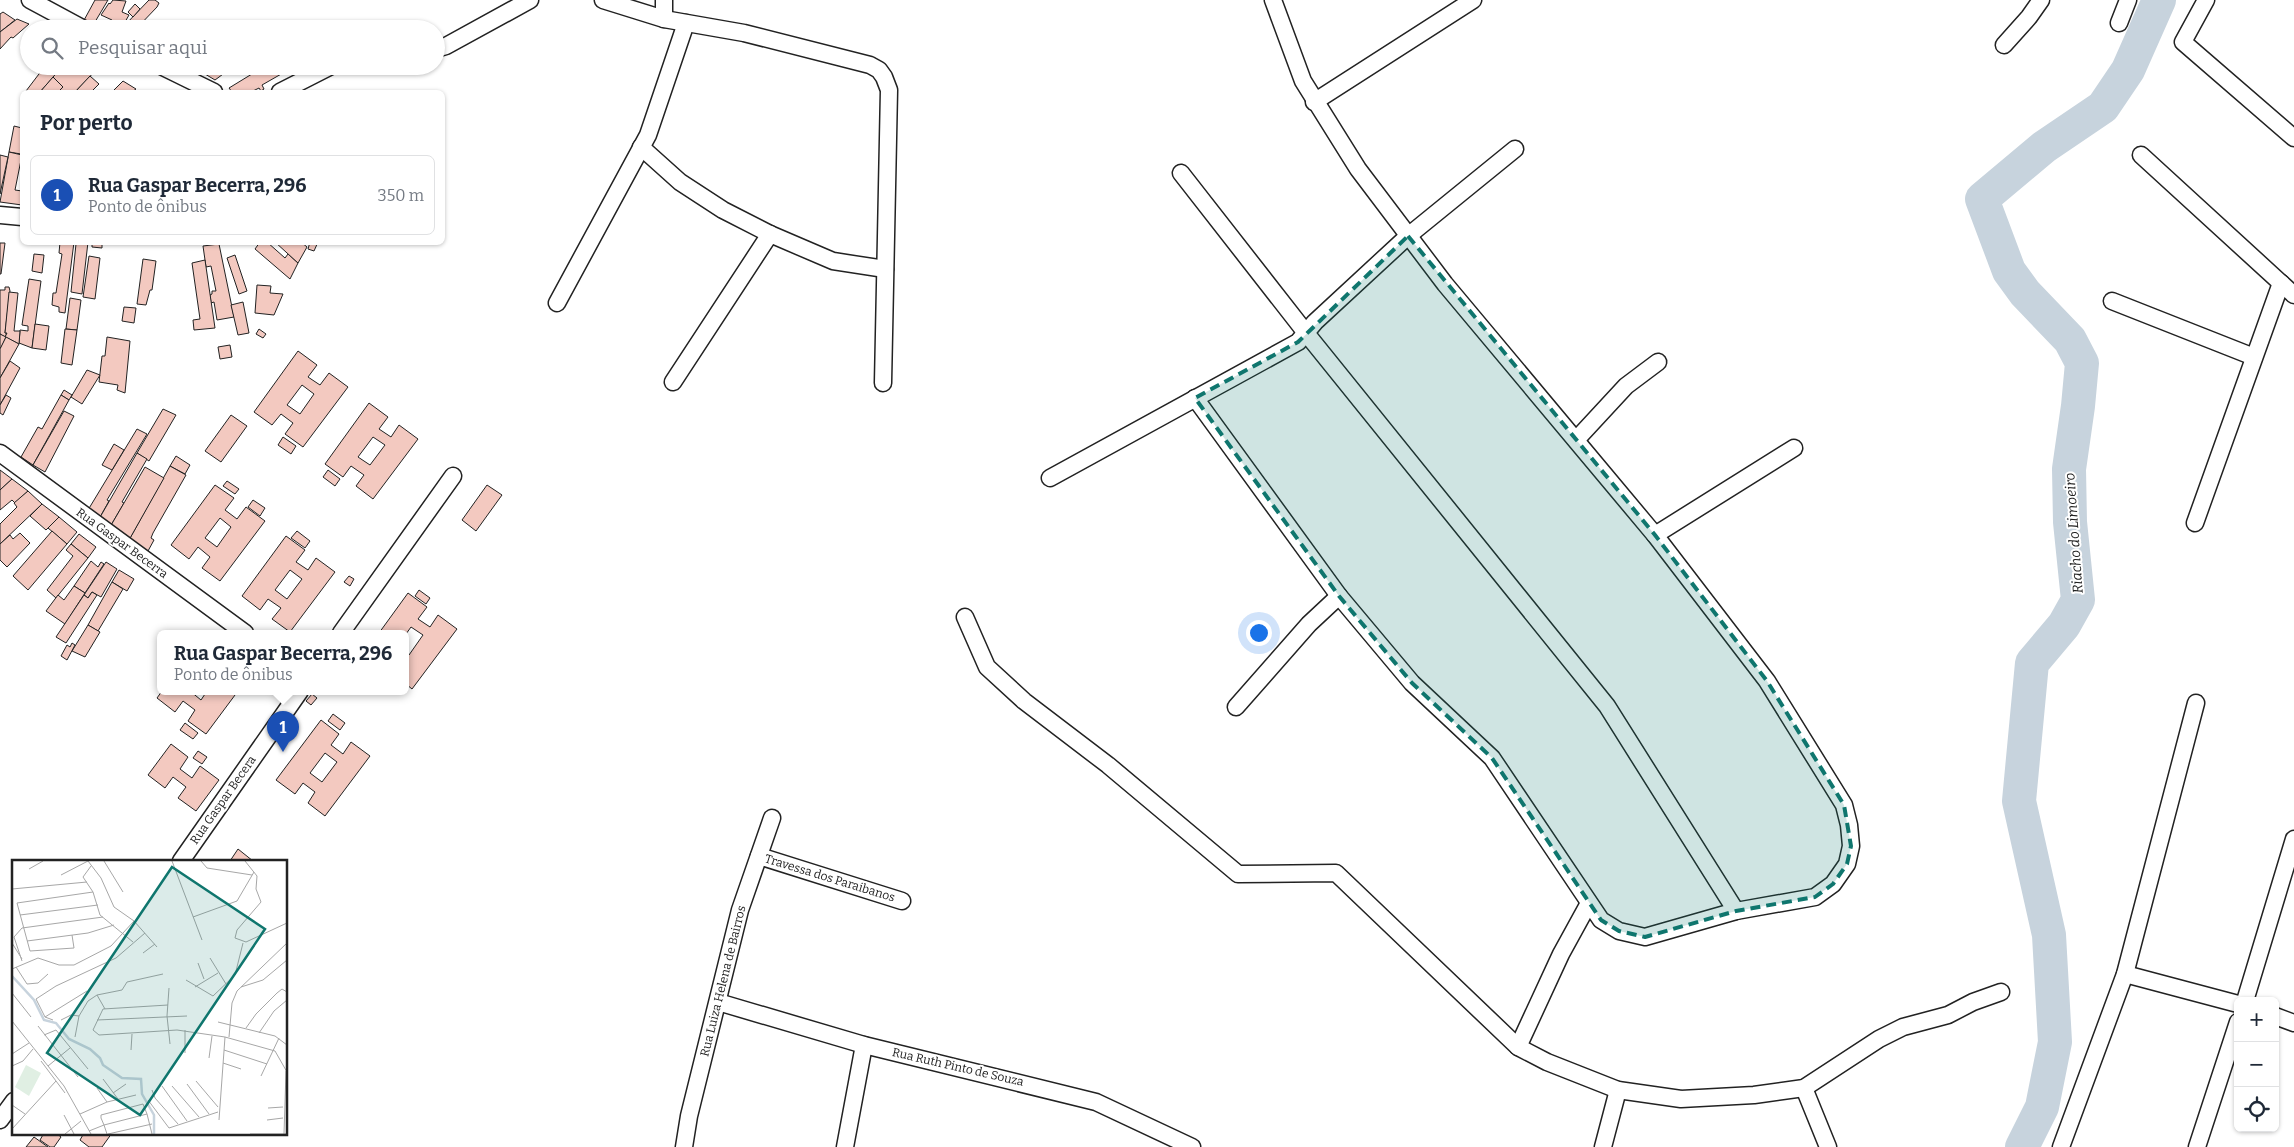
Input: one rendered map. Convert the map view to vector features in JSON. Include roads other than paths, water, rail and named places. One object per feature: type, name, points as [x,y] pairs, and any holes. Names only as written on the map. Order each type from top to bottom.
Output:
[{"type":"street","points":[[30,0],[67,20]]},
{"type":"street","points":[[445,46],[530,0]]},
{"type":"street","points":[[603,0],[664,19],[744,33],[845,58],[870,65],[879,70],[889,90],[883,383]]},
{"type":"street","points":[[664,0],[664,19]]},
{"type":"street","points":[[1195,398],[1339,596],[1412,684],[1492,758],[1601,920],[1619,931],[1644,937],[1736,911],[1816,897],[1833,884],[1847,864],[1850,846],[1849,825],[1844,805],[1767,681],[1655,535],[1445,284],[1358,169],[1314,102],[1288,45],[1273,0]]},
{"type":"street","points":[[1314,102],[1473,0]]},
{"type":"street","points":[[2004,44],[2029,17],[2041,0]]},
{"type":"street","points":[[2119,24],[2128,0]]},
{"type":"street","points":[[2206,0],[2183,42],[2294,138]]},
{"type":"street","points":[[557,303],[648,135],[670,76],[686,23]]},
{"type":"street","points":[[179,75],[210,90]]},
{"type":"street","points":[[284,90],[313,75]]},
{"type":"street","points":[[641,147],[680,182],[723,210],[770,234],[833,261],[885,269]]},
{"type":"street","points":[[1050,478],[1298,342],[1315,322],[1408,236],[1515,149]]},
{"type":"street","points":[[2142,155],[2294,295]]},
{"type":"street","points":[[1181,173],[1306,333],[1607,706],[1736,911]]},
{"type":"street","points":[[0,215],[20,217]]},
{"type":"street","points":[[673,382],[770,234]]},
{"type":"street","points":[[2195,524],[2280,283]]},
{"type":"street","points":[[2112,301],[2254,357]]},
{"type":"street","points":[[1576,440],[1626,386],[1658,362]]},
{"type":"street","points":[[1655,535],[1794,448]]},
{"type":"street","name":"Rua Gaspar Becerra","points":[[0,452],[241,630]]},
{"type":"street","points":[[343,630],[453,476]]},
{"type":"street","points":[[1236,707],[1309,624],[1339,596]]},
{"type":"street","points":[[965,617],[987,667],[1024,701],[1108,765],[1238,874],[1336,873],[1518,1047],[1547,1062],[1618,1090],[1681,1099],[1754,1096],[1804,1088],[1879,1039],[1903,1027],[1948,1015],[1973,1002],[2001,992]]},
{"type":"street","name":"Rua Gaspar Becera","points":[[182,860],[297,695]]},
{"type":"street","points":[[2061,1147],[2125,974],[2196,703]]},
{"type":"street","name":"Rua Luiza Helena de Bairros","points":[[684,1147],[689,1116],[740,910],[772,818]]},
{"type":"street","points":[[2246,997],[2294,839]]},
{"type":"street","name":"Travessa dos Paraibanos","points":[[759,856],[902,900]]},
{"type":"street","points":[[1518,1047],[1561,954],[1589,903]]},
{"type":"street","points":[[2125,974],[2234,1003]]},
{"type":"street","name":"Rua Ruth Pinto de Souza","points":[[718,1002],[864,1045],[1096,1102],[1192,1147]]},
{"type":"street","points":[[2279,1017],[2294,1023]]},
{"type":"street","points":[[2197,1147],[2234,1034]]},
{"type":"street","points":[[845,1147],[864,1045]]},
{"type":"street","points":[[1804,1088],[1828,1147]]},
{"type":"street","points":[[1603,1147],[1618,1090]]},
{"type":"street","points":[[0,1120],[12,1105]]},
{"type":"waterway","name":"Riacho do Limoeiro","points":[[2022,1147],[2042,1107],[2055,1042],[2049,935],[2019,801],[2032,663],[2064,625],[2078,600],[2070,522],[2069,469],[2082,363],[2070,340],[2025,293],[2009,271],[1982,199],[2044,147],[2103,107],[2128,70],[2159,0]]},
{"type":"place","name":"Rua Gaspar Becerra, 296","points":[[283,752]]}]
